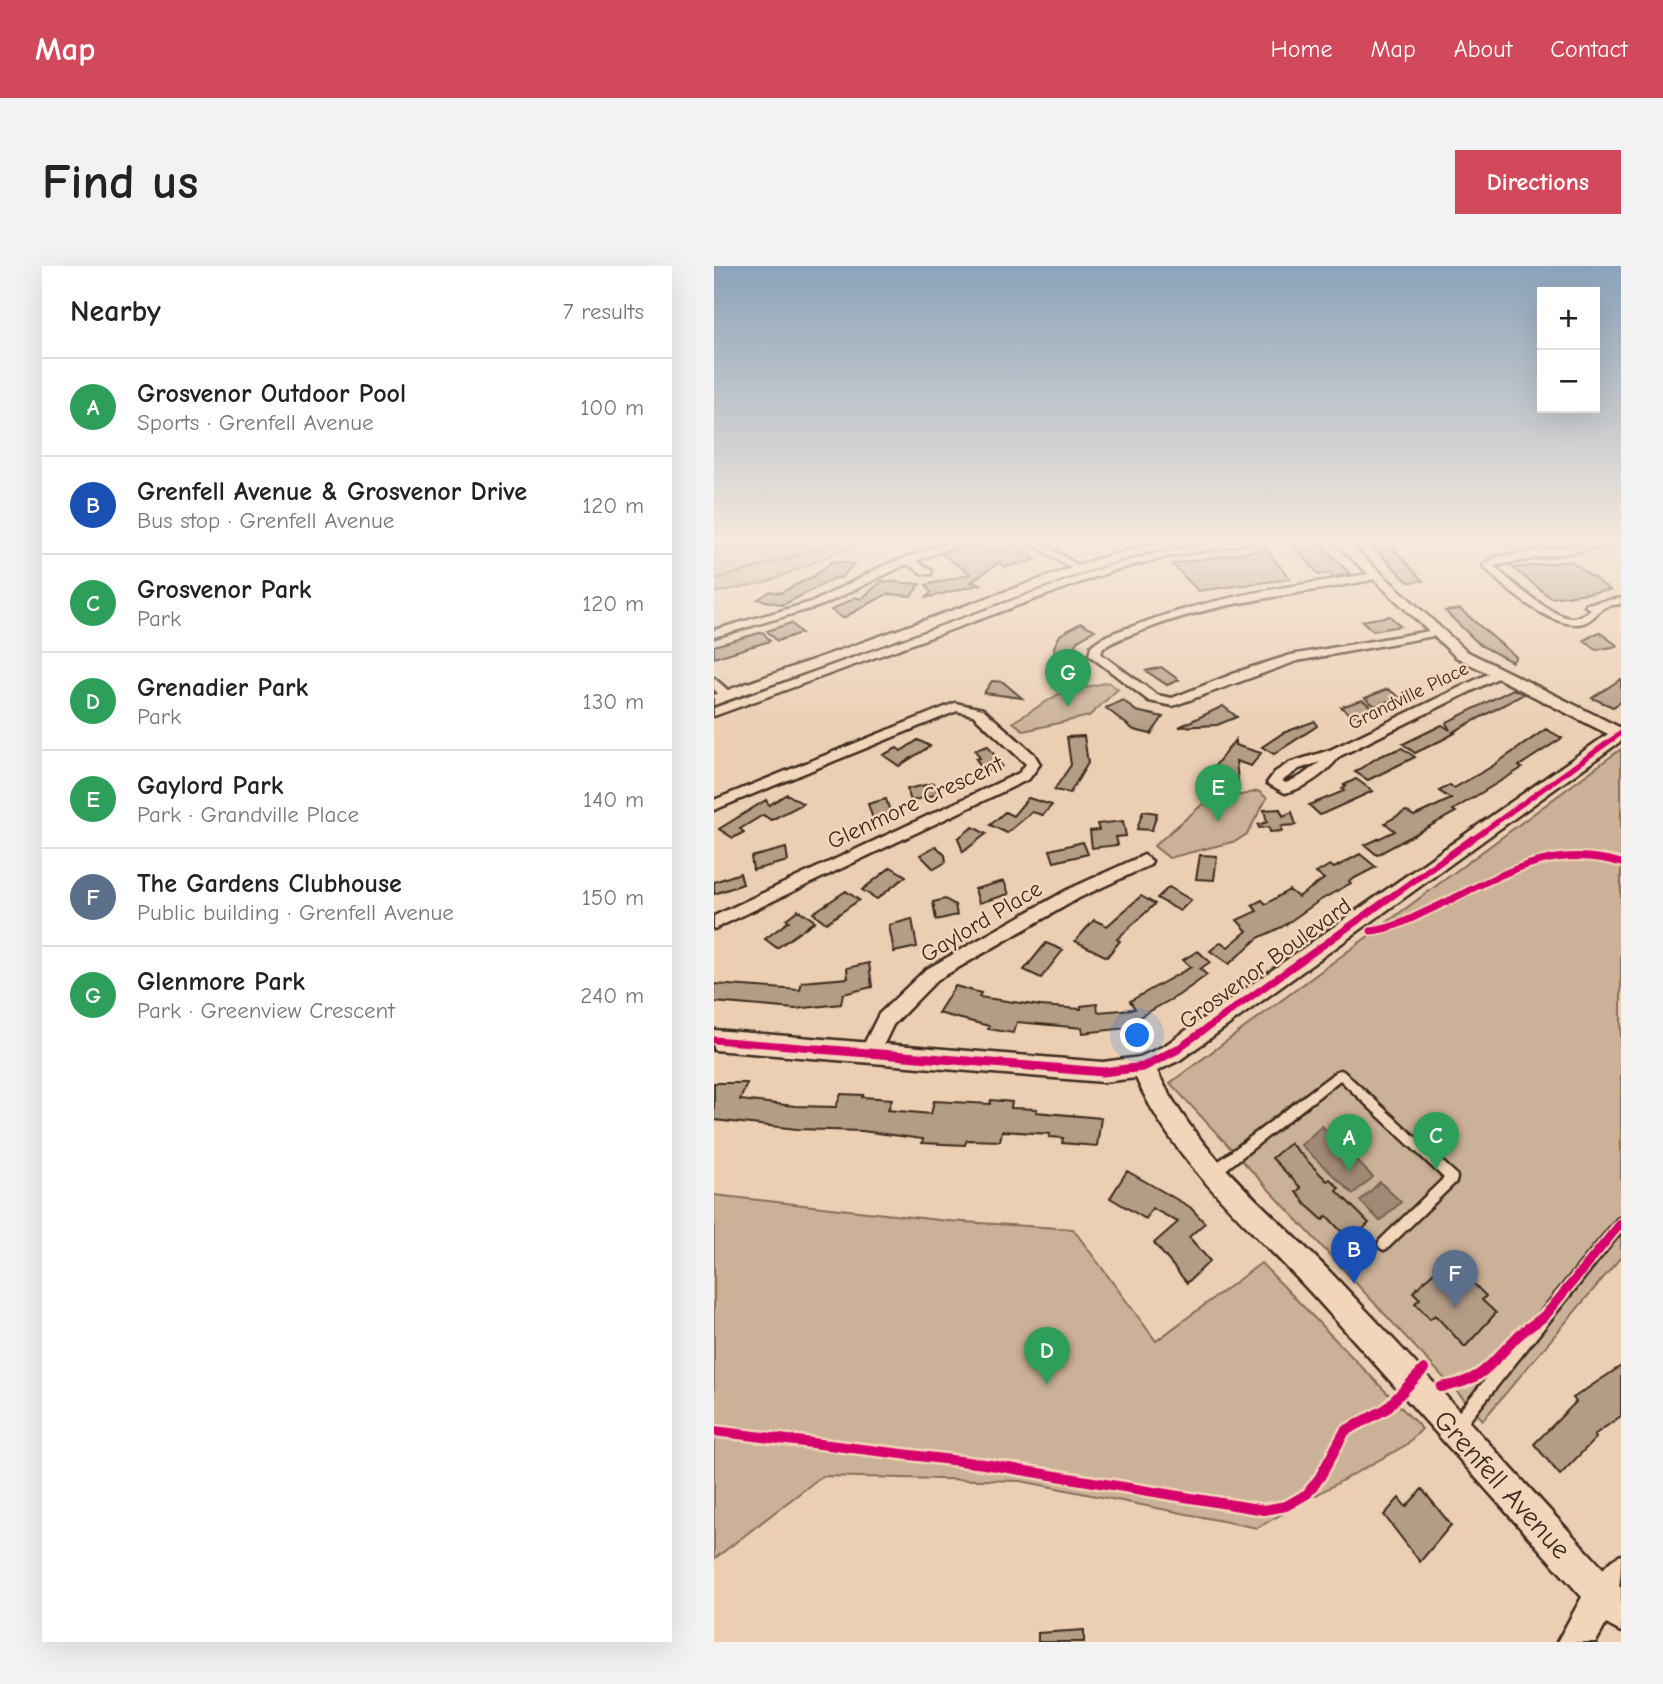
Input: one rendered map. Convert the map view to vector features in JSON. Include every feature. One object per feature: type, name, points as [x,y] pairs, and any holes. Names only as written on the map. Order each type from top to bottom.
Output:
[{"type":"street","points":[[714,634],[815,604]]},
{"type":"street","points":[[714,682],[720,697],[980,604]]},
{"type":"street","points":[[714,712],[1012,604]]},
{"type":"street","points":[[1211,604],[1156,621],[1104,642],[1095,649],[1095,655],[1153,698],[1173,702],[1247,673],[1295,658],[1435,633]]},
{"type":"street","points":[[1406,604],[1435,633],[1461,653],[1621,733]]},
{"type":"street","points":[[1536,604],[1558,620],[1573,621],[1597,611],[1602,604]]},
{"type":"street","name":"Grandville Place","points":[[1335,753],[1498,673]]},
{"type":"street","name":"Glenmore Crescent","points":[[714,805],[955,707],[978,712],[1029,757],[1033,764],[1024,776],[714,923]]},
{"type":"street","name":"Grosvenor Boulevard","points":[[714,1040],[1103,1072],[1143,1067],[1172,1053],[1621,733]]},
{"type":"street","name":"Gaylord Place","points":[[869,1054],[886,1020],[905,998],[937,971],[1073,894],[1144,862]]},
{"type":"street","name":"Grenfell Avenue","points":[[1143,1067],[1156,1100],[1169,1121],[1213,1172],[1319,1280],[1454,1429],[1615,1592]]},
{"type":"street","points":[[1575,1642],[1615,1592]]},
{"type":"lane","points":[[1213,1172],[1340,1074],[1452,1178],[1384,1244]]},
{"type":"lane","points":[[1454,1429],[1621,1223]]},
{"type":"shaded area","points":[[1108,682],[1118,689],[1089,716],[1024,731],[1013,722],[1059,694]]},
{"type":"shaded area","points":[[1621,749],[1621,1257],[1483,1420],[1170,1083]]},
{"type":"shaded area","points":[[1258,791],[1267,798],[1247,834],[1236,841],[1169,858],[1154,846],[1203,804]]},
{"type":"shaded area","points":[[1322,1126],[1373,1177],[1353,1194],[1301,1145]]},
{"type":"shaded area","points":[[1380,1182],[1401,1202],[1380,1221],[1360,1201]]},
{"type":"shaded area","points":[[714,1195],[948,1221],[1073,1229],[1156,1341],[1261,1263],[1422,1429],[1406,1445],[1257,1528],[1021,1481],[822,1476],[714,1559]]},
{"type":"building","points":[[842,604],[868,604],[843,618],[831,610]]},
{"type":"building","points":[[1460,609],[1516,657],[1512,662],[1480,645],[1445,611]]},
{"type":"building","points":[[1390,616],[1400,626],[1373,631],[1362,621]]},
{"type":"building","points":[[791,623],[801,633],[777,641],[767,631]]},
{"type":"building","points":[[1081,623],[1095,630],[1078,640],[1073,649],[1077,687],[1055,666],[1054,647],[1060,635]]},
{"type":"building","points":[[763,632],[770,641],[714,658],[714,646]]},
{"type":"building","points":[[1599,632],[1618,646],[1596,650],[1584,640]]},
{"type":"building","points":[[1161,667],[1179,680],[1167,685],[1146,671]]},
{"type":"building","points":[[1621,679],[1621,702],[1613,707],[1592,698]]},
{"type":"building","points":[[992,681],[1003,682],[1022,698],[984,693]]},
{"type":"building","points":[[1388,689],[1399,697],[1375,706],[1365,698]]},
{"type":"building","points":[[1513,689],[1524,694],[1442,740],[1415,753],[1403,744],[1442,725],[1450,730],[1446,723],[1449,721]]},
{"type":"building","points":[[1123,700],[1136,711],[1163,717],[1151,734],[1134,730],[1106,708]]},
{"type":"building","points":[[1362,700],[1373,708],[1352,716],[1341,707]]},
{"type":"building","points":[[1223,706],[1237,717],[1217,725],[1179,727]]},
{"type":"building","points":[[1315,721],[1317,726],[1274,754],[1262,747],[1283,733]]},
{"type":"building","points":[[1546,729],[1562,738],[1519,766],[1522,768],[1453,810],[1456,812],[1377,855],[1365,845],[1395,831],[1385,823],[1406,811],[1414,816],[1451,799],[1439,791],[1450,785],[1454,788],[1491,767]]},
{"type":"building","points":[[1084,736],[1088,763],[1070,793],[1054,790],[1071,765],[1067,737]]},
{"type":"building","points":[[918,740],[930,746],[899,766],[883,755],[897,748],[901,751]]},
{"type":"building","points":[[1235,740],[1235,745],[1261,753],[1251,766],[1236,761],[1239,790],[1221,790],[1220,775],[1208,775]]},
{"type":"building","points":[[988,746],[1002,766],[984,772],[976,759],[980,758],[975,750]]},
{"type":"building","points":[[1402,748],[1415,757],[1368,780],[1355,772],[1380,756]]},
{"type":"building","points":[[1356,779],[1373,791],[1320,815],[1309,805],[1344,791],[1344,785]]},
{"type":"building","points":[[934,783],[938,794],[911,801],[907,789]]},
{"type":"building","points":[[787,794],[803,804],[771,820],[763,815],[740,829],[744,832],[733,838],[719,829],[766,800],[769,805]]},
{"type":"building","points":[[1028,798],[1052,805],[1043,815],[1032,812],[1007,833],[990,825],[1005,812],[1013,816]]},
{"type":"building","points":[[886,799],[891,814],[873,819],[868,804]]},
{"type":"building","points":[[1280,809],[1283,816],[1292,812],[1296,825],[1281,826],[1282,831],[1270,832],[1269,827],[1259,828],[1258,825],[1267,822],[1264,810]]},
{"type":"building","points":[[1143,811],[1157,813],[1152,830],[1137,829]]},
{"type":"building","points":[[1123,821],[1126,836],[1116,837],[1118,845],[1092,848],[1090,831],[1099,830],[1097,824]]},
{"type":"building","points":[[973,827],[986,834],[963,852],[958,838]]},
{"type":"building","points":[[1083,842],[1088,854],[1054,862],[1050,850]]},
{"type":"building","points":[[936,846],[945,855],[946,862],[934,869],[920,855]]},
{"type":"building","points":[[786,848],[788,861],[753,870],[751,857]]},
{"type":"building","points":[[1360,854],[1376,867],[1349,881],[1351,883],[1282,927],[1258,938],[1229,964],[1210,951],[1221,942],[1228,947],[1247,931],[1237,920],[1257,911],[1252,905],[1262,900],[1266,904],[1289,890],[1298,897],[1324,879],[1316,873],[1330,865],[1334,868]]},
{"type":"building","points":[[1200,855],[1217,856],[1214,880],[1196,879]]},
{"type":"building","points":[[891,867],[906,876],[877,899],[862,890]]},
{"type":"building","points":[[740,873],[743,884],[714,894],[714,882]]},
{"type":"building","points":[[1004,881],[1009,894],[979,903],[975,889]]},
{"type":"building","points":[[1169,887],[1191,900],[1180,911],[1157,898]]},
{"type":"building","points":[[846,891],[859,900],[826,923],[813,913]]},
{"type":"building","points":[[1141,896],[1155,904],[1117,939],[1120,941],[1107,957],[1075,941],[1094,920],[1107,926]]},
{"type":"building","points":[[945,899],[955,905],[957,915],[936,920],[933,902]]},
{"type":"building","points":[[798,910],[815,921],[777,948],[765,939],[789,921],[786,919]]},
{"type":"building","points":[[912,919],[917,947],[894,952],[889,925]]},
{"type":"building","points":[[1046,943],[1063,950],[1041,978],[1024,970]]},
{"type":"building","points":[[1198,951],[1210,962],[1200,969],[1207,975],[1179,995],[1127,1024],[1128,1028],[1083,1033],[1082,1028],[1017,1022],[1013,1033],[988,1029],[989,1026],[938,1013],[955,986],[981,993],[979,997],[1041,1006],[1081,1009],[1081,1006],[1097,1004],[1098,1012],[1135,1009],[1130,1001],[1191,967],[1183,960]]},
{"type":"building","points":[[869,963],[872,987],[843,994],[841,1004],[795,1009],[714,1002],[714,984],[800,990],[802,982],[848,978],[847,968]]},
{"type":"building","points":[[714,1083],[747,1083],[740,1100],[795,1106],[836,1107],[841,1094],[892,1099],[888,1110],[931,1114],[934,1101],[990,1104],[991,1100],[1012,1102],[1011,1108],[1101,1118],[1097,1146],[1062,1143],[1063,1138],[1049,1137],[1050,1134],[1002,1131],[1000,1141],[967,1140],[965,1145],[922,1143],[923,1139],[862,1131],[797,1129],[714,1120]]},
{"type":"building","points":[[1290,1143],[1327,1181],[1330,1179],[1339,1188],[1336,1190],[1369,1223],[1363,1229],[1376,1242],[1363,1255],[1327,1216],[1323,1220],[1303,1202],[1296,1192],[1301,1188],[1272,1158]]},
{"type":"building","points":[[1127,1171],[1190,1207],[1205,1223],[1189,1237],[1210,1261],[1187,1283],[1154,1243],[1178,1222],[1152,1208],[1146,1219],[1110,1198]]},
{"type":"building","points":[[1443,1263],[1454,1274],[1459,1269],[1486,1296],[1482,1300],[1496,1313],[1465,1347],[1435,1315],[1430,1319],[1415,1303],[1420,1299],[1413,1292]]},
{"type":"building","points":[[1621,1366],[1621,1416],[1594,1435],[1596,1438],[1560,1475],[1534,1444],[1576,1402],[1573,1398]]},
{"type":"building","points":[[1422,1489],[1451,1525],[1420,1562],[1384,1515],[1399,1498],[1406,1507]]},
{"type":"building","points":[[1084,1630],[1084,1642],[1038,1642],[1038,1633]]},
{"type":"cycle path","points":[[714,1040],[1103,1072],[1143,1067],[1172,1053],[1621,733]]},
{"type":"cycle path","points":[[1371,931],[1400,923],[1491,880],[1544,860],[1570,855],[1596,855],[1621,863]]},
{"type":"cycle path","points":[[1441,1387],[1461,1384],[1490,1368],[1518,1335],[1540,1322],[1621,1223]]},
{"type":"cycle path","points":[[714,1431],[984,1464],[1264,1510],[1286,1506],[1307,1494],[1320,1477],[1345,1431],[1386,1409],[1424,1369]]},
{"type":"place","name":"Glenmore Park","points":[[1068,707]]},
{"type":"place","name":"Gaylord Park","points":[[1218,822]]},
{"type":"place","name":"Grosvenor Park","points":[[1436,1170]]},
{"type":"place","name":"Grosvenor Outdoor Pool","points":[[1349,1172]]},
{"type":"place","name":"Grenfell Avenue & Grosvenor Drive","points":[[1354,1284]]},
{"type":"place","name":"The Gardens Clubhouse","points":[[1455,1308]]},
{"type":"place","name":"Grenadier Park","points":[[1047,1385]]}]
